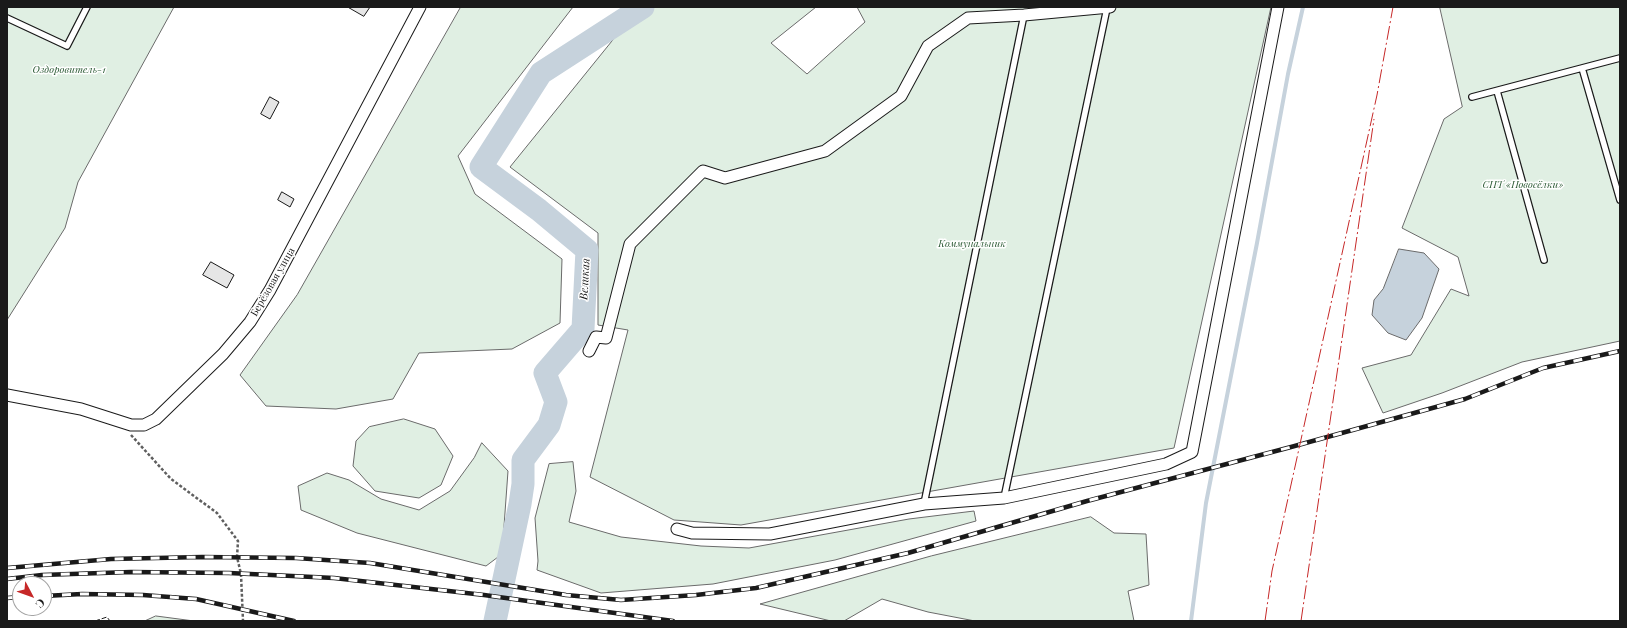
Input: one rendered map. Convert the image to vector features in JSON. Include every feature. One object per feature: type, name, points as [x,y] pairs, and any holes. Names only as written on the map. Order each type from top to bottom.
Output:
[{"type":"street","name":"Берёзовая улица","points":[[7,395],[81,409],[132,425],[144,425],[156,419],[223,354],[250,322],[270,290],[420,7]]},
{"type":"street","points":[[588,351],[596,337],[606,338],[630,244],[702,171],[725,178],[826,151],[901,96],[928,46],[968,18],[1024,15],[1108,7]]},
{"type":"street","points":[[677,529],[692,533],[770,534],[924,504],[1004,498],[1166,464],[1192,452],[1278,7]]},
{"type":"lane","points":[[7,18],[67,46],[87,7]]},
{"type":"lane","points":[[1004,498],[1108,7]]},
{"type":"lane","points":[[924,504],[1024,15]]},
{"type":"lane","points":[[1472,97],[1620,58]]},
{"type":"lane","points":[[1582,68],[1620,200]]},
{"type":"lane","points":[[1497,91],[1544,260]]},
{"type":"path","points":[[119,421],[136,442],[171,479],[217,513],[238,541],[237,557],[241,574],[244,621]]},
{"type":"green space","name":"Оздоровитель-1","points":[[7,7],[174,7],[78,182],[65,228],[7,320]]},
{"type":"green space","points":[[461,7],[573,7],[458,156],[475,194],[562,259],[560,323],[512,349],[419,353],[393,399],[336,409],[266,406],[240,375],[297,295]]},
{"type":"green space","name":"Коммунальник","points":[[646,7],[816,7],[771,43],[807,74],[865,22],[857,7],[1271,7],[1174,448],[741,525],[674,520],[590,477],[628,330],[598,325],[598,233],[510,167],[633,15]]},
{"type":"green space","name":"СНТ «Новосёлки»","points":[[1440,7],[1620,7],[1620,341],[1522,362],[1442,393],[1383,413],[1362,368],[1411,355],[1451,289],[1469,296],[1458,257],[1402,228],[1444,119],[1462,107]]},
{"type":"green space","points":[[404,419],[435,429],[453,456],[441,485],[419,498],[375,491],[353,466],[356,441],[369,427]]},
{"type":"green space","points":[[482,443],[508,471],[502,554],[486,566],[357,533],[301,510],[298,486],[327,473],[349,480],[381,499],[419,510],[450,491],[474,458]]},
{"type":"green space","points":[[573,462],[576,491],[569,522],[621,537],[701,546],[749,548],[909,519],[974,511],[976,521],[835,560],[713,584],[601,593],[537,570],[538,561],[535,518],[549,464]]},
{"type":"green space","points":[[1091,517],[1114,533],[1146,534],[1149,585],[1128,591],[1134,621],[975,621],[928,612],[882,599],[844,621],[831,621],[760,604],[931,556]]},
{"type":"green space","points":[[156,616],[194,621],[145,621]]},
{"type":"shaded area","points":[[1399,249],[1424,253],[1439,269],[1422,318],[1406,340],[1388,333],[1372,315],[1374,300],[1383,289]]},
{"type":"building","points":[[348,7],[370,7],[364,16]]},
{"type":"building","points":[[270,97],[279,102],[270,119],[261,114]]},
{"type":"building","points":[[282,192],[294,199],[290,207],[278,200]]},
{"type":"building","points":[[211,262],[234,275],[227,288],[203,275]]},
{"type":"waterway","name":"Великая","points":[[495,621],[520,504],[523,484],[523,460],[549,425],[556,402],[545,373],[583,329],[587,250],[539,210],[481,167],[541,73],[643,7]]},
{"type":"waterway","points":[[1191,621],[1206,503],[1257,243],[1288,74],[1303,7]]},
{"type":"railway","points":[[7,568],[111,559],[202,557],[296,558],[370,563],[566,595],[621,600],[696,595],[756,588],[908,553],[1087,501],[1465,399],[1543,368],[1620,351]]},
{"type":"railway","points":[[7,579],[42,575],[131,572],[229,573],[334,578],[484,595],[673,621]]},
{"type":"railway","points":[[52,596],[82,594],[143,595],[196,599],[294,621]]},
{"type":"railway","points":[[7,598],[12,598]]},
{"type":"fence","points":[[95,621],[107,617],[110,621]]},
{"type":"power","points":[[1265,621],[1272,571],[1377,95],[1393,7]]},
{"type":"power","points":[[1301,621],[1374,119]]}]
